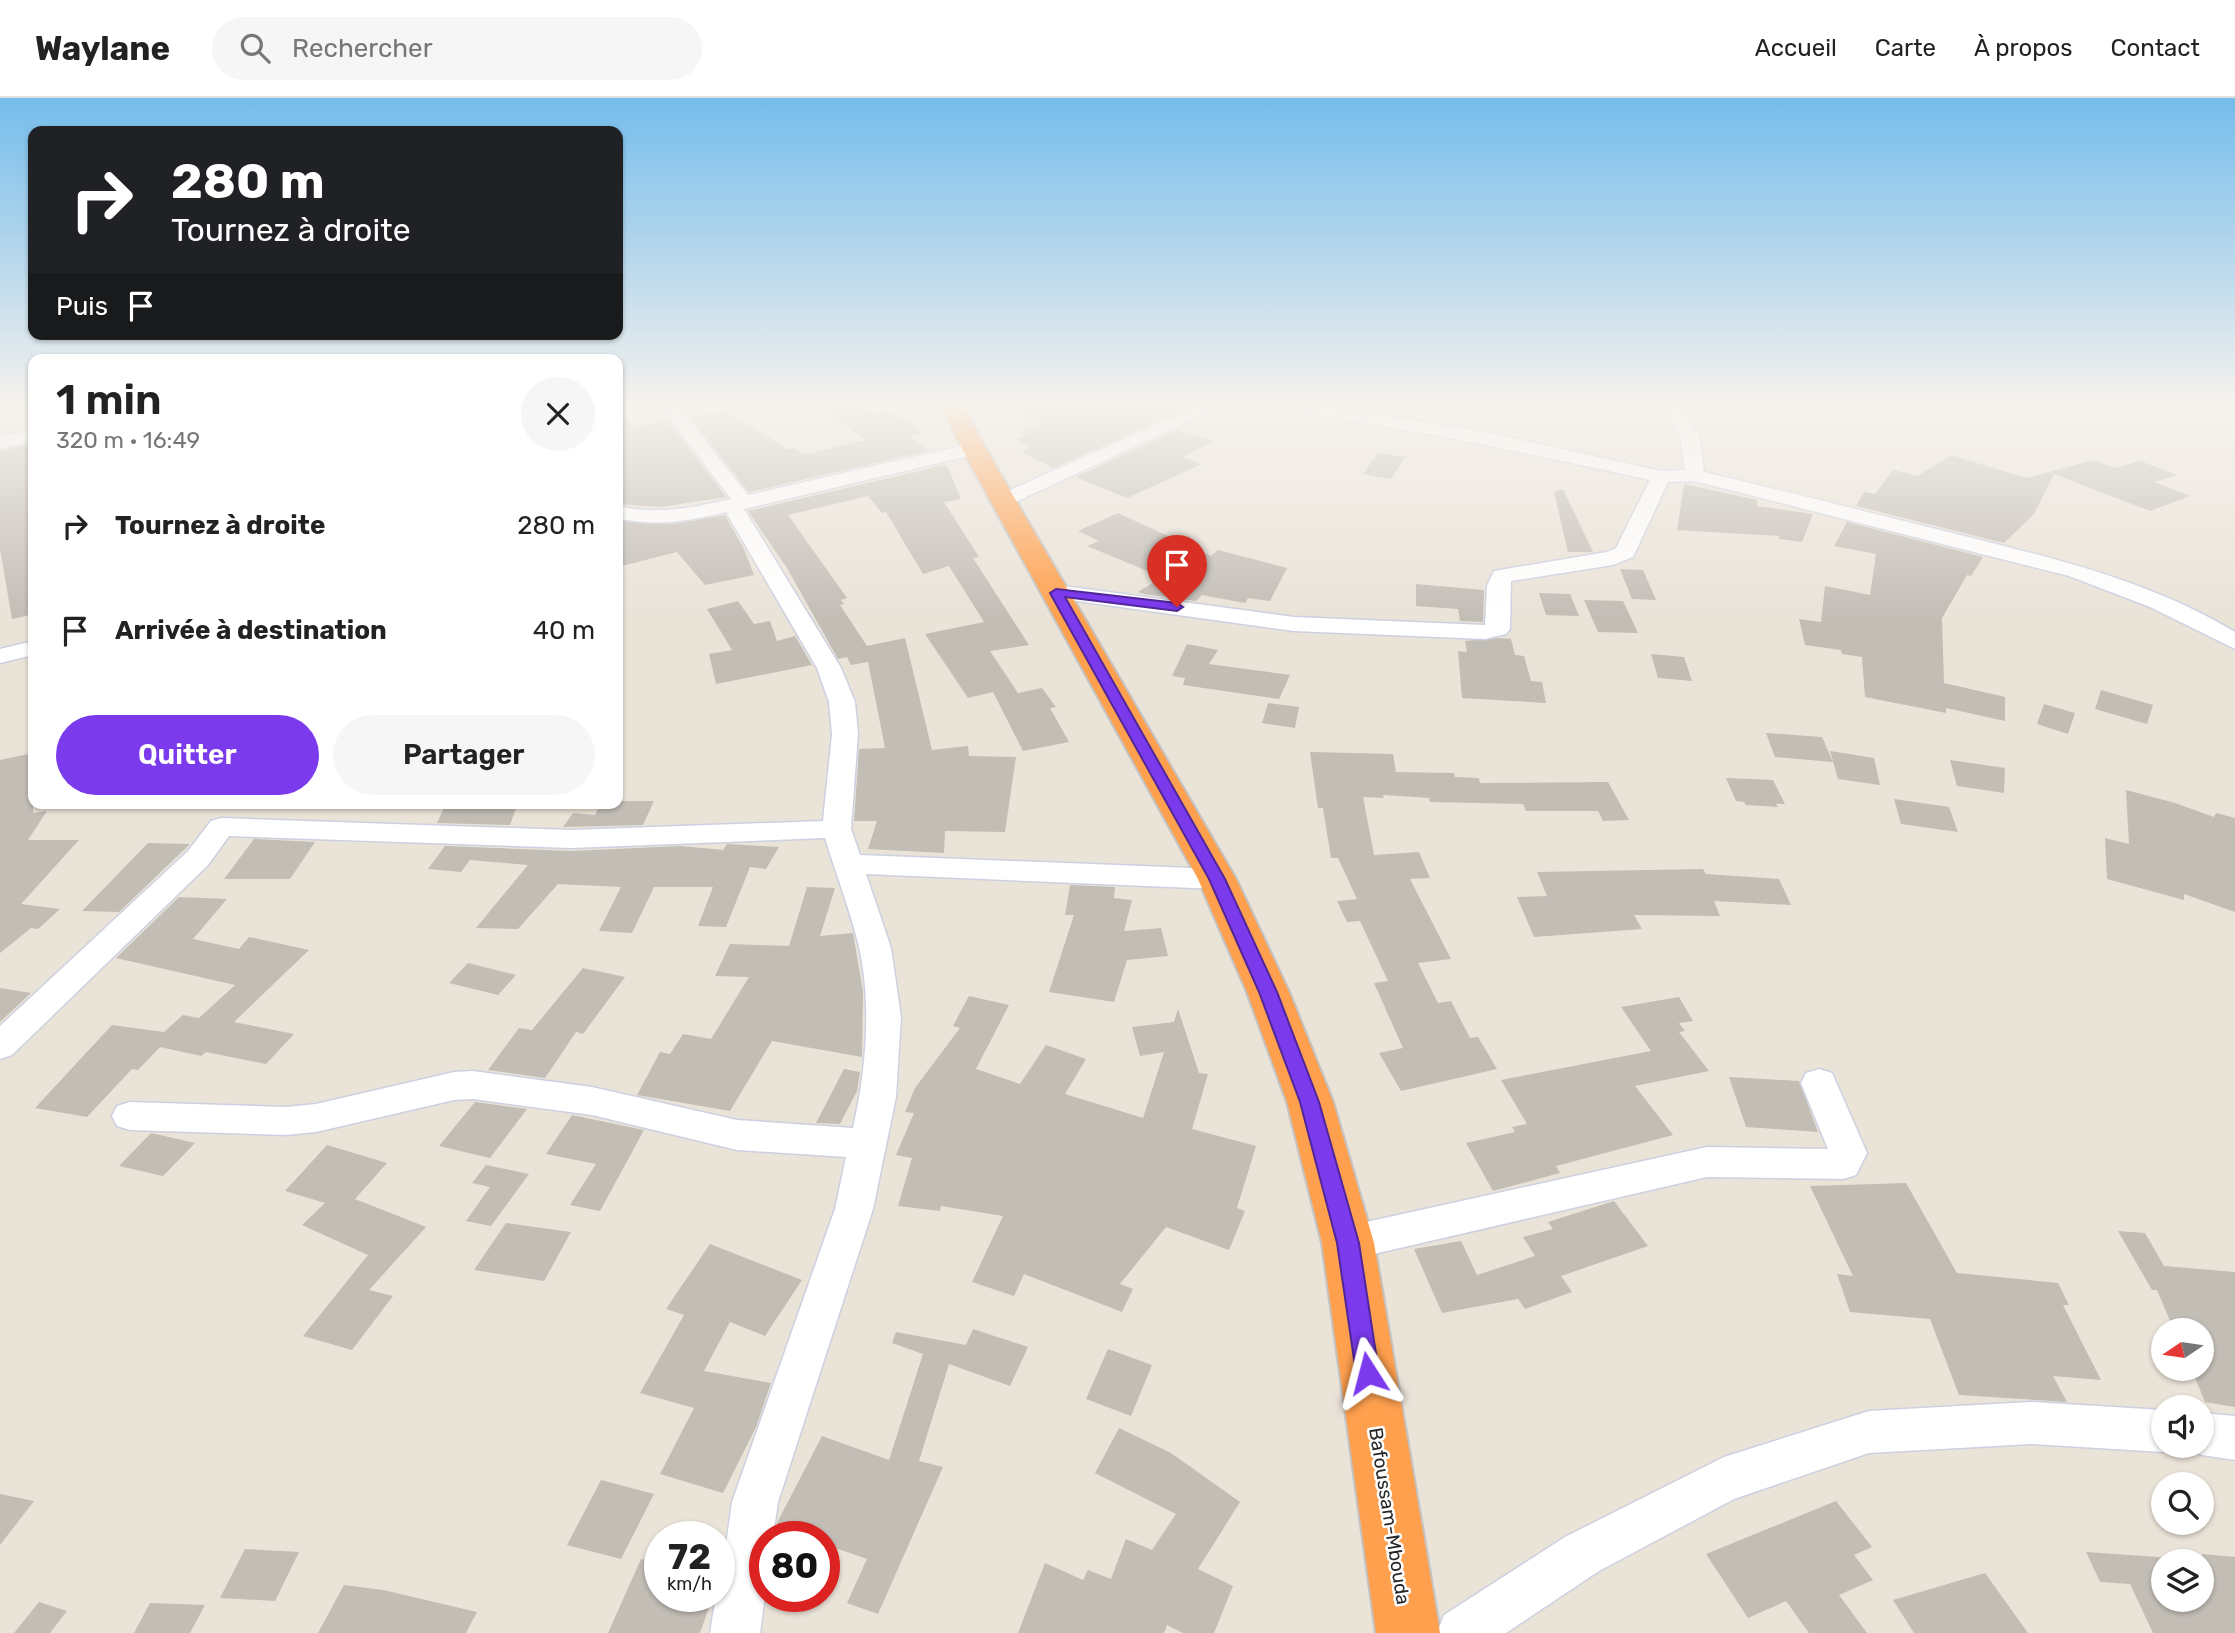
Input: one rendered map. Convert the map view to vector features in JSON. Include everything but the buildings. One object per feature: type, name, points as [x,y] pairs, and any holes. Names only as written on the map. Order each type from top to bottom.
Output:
[{"type":"highway","name":"Bafoussam-Mbouda","points":[[988,474],[1217,879],[1268,992],[1310,1102],[1348,1243],[1408,1633]]},
{"type":"street","points":[[717,474],[738,504],[829,668],[842,702],[845,734],[837,829],[875,948],[884,1017],[878,1097],[854,1209],[755,1502],[735,1633]]},
{"type":"street","points":[[623,523],[643,518],[688,515],[868,474]]},
{"type":"street","points":[[1004,500],[1062,474]]},
{"type":"street","points":[[1646,474],[1661,477],[1693,475],[2077,571],[2205,623],[2235,642]]},
{"type":"street","points":[[1056,593],[1294,624],[1485,632],[1498,629],[1497,586],[1502,576],[1614,558],[1625,552],[1661,477]]},
{"type":"street","points":[[623,513],[643,518]]},
{"type":"street","points":[[0,656],[28,649]]},
{"type":"street","points":[[0,1046],[198,858],[220,827],[571,839],[837,829]]},
{"type":"street","points":[[850,864],[1217,879]]},
{"type":"street","points":[[1348,1243],[1707,1162],[1843,1164],[1849,1153],[1819,1083]]},
{"type":"street","points":[[130,1116],[296,1120],[454,1086],[473,1085],[592,1101],[737,1135],[869,1144]]},
{"type":"street","points":[[1462,1633],[1582,1554],[1724,1480],[1869,1432],[2031,1423],[2151,1430]]},
{"type":"street","points":[[2214,1435],[2235,1438]]},
{"type":"route","points":[[1177,607],[1056,593],[1217,879],[1268,992],[1310,1102],[1348,1243],[1368,1373]]}]
